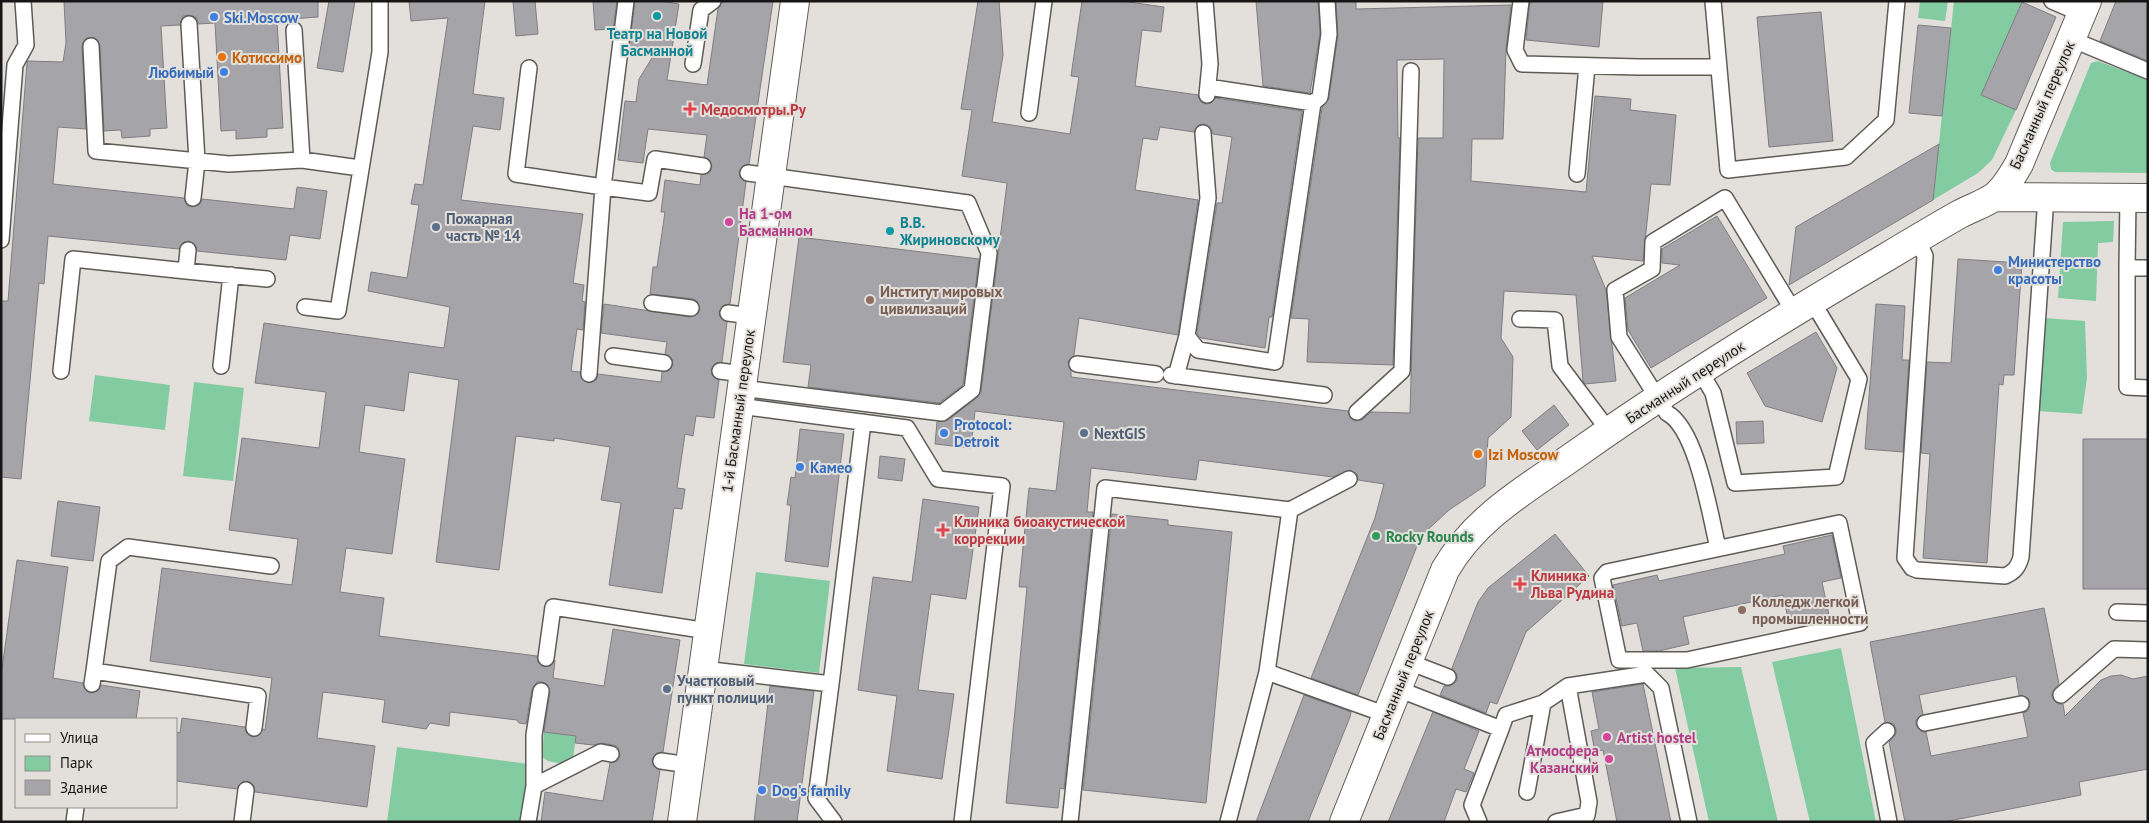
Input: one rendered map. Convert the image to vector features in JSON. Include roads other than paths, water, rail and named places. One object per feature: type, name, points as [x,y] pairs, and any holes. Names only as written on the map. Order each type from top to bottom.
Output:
[{"type":"street","name":"1-й Басманный переулок","points":[[682,822],[708,631],[736,385],[740,315],[759,174],[795,1]]},
{"type":"street","name":"Басманный переулок","points":[[1344,822],[1445,570],[1458,549],[1475,529],[1502,506],[1657,398],[1803,306],[1961,213],[1994,197],[2006,184],[2019,164],[2084,8]]},
{"type":"street","points":[[1994,197],[2138,198]]},
{"type":"lane","points":[[1,240],[8,66],[26,45],[23,1]]},
{"type":"lane","points":[[306,307],[338,311],[380,52],[380,1]]},
{"type":"lane","points":[[589,374],[603,187],[626,1]]},
{"type":"lane","points":[[693,64],[701,10],[713,1]]},
{"type":"lane","points":[[1029,113],[1044,1]]},
{"type":"lane","points":[[1205,1],[1210,64],[1207,91],[1313,103]]},
{"type":"lane","points":[[1187,336],[1198,350],[1275,362],[1313,103],[1320,97],[1324,70],[1329,34],[1327,1]]},
{"type":"lane","points":[[1521,1],[1515,50],[1522,64],[1719,67]]},
{"type":"lane","points":[[1713,1],[1728,170],[1846,157],[1886,120],[1898,1]]},
{"type":"lane","points":[[2052,1],[2084,8]]},
{"type":"lane","points":[[189,24],[197,161],[193,198]]},
{"type":"lane","points":[[294,30],[302,160]]},
{"type":"lane","points":[[2071,39],[2148,71]]},
{"type":"lane","points":[[91,46],[96,151],[229,164],[302,160],[360,168]]},
{"type":"lane","points":[[1577,174],[1587,66]]},
{"type":"lane","points":[[528,68],[516,174],[649,193],[655,159],[703,166]]},
{"type":"lane","points":[[1357,412],[1402,371],[1411,71]]},
{"type":"lane","points":[[1202,133],[1208,198],[1187,336],[1174,376],[1324,395]]},
{"type":"lane","points":[[736,385],[942,414],[972,390],[989,253],[968,203],[759,174]]},
{"type":"lane","points":[[1917,239],[1925,256],[1905,558],[1912,568],[1917,570],[2004,576],[2012,573],[2018,567],[2021,558],[2046,197]]},
{"type":"lane","points":[[1700,371],[1713,392],[1735,483],[1836,476],[1859,379],[1803,306],[1725,198],[1653,242],[1652,269],[1615,290],[1619,337],[1667,413],[1676,418],[1696,457],[1718,548]]},
{"type":"lane","points":[[2138,198],[2127,268],[2127,387],[2148,388]]},
{"type":"lane","points":[[186,271],[188,250]]},
{"type":"lane","points":[[61,371],[73,259],[267,279]]},
{"type":"lane","points":[[2127,268],[2148,268]]},
{"type":"lane","points":[[221,366],[231,276]]},
{"type":"lane","points":[[652,303],[691,308]]},
{"type":"lane","points":[[1520,319],[1555,320],[1560,366],[1610,431]]},
{"type":"lane","points":[[613,356],[664,363]]},
{"type":"lane","points":[[1077,364],[1156,374]]},
{"type":"lane","points":[[736,385],[863,422],[907,428],[938,479],[1002,486],[962,822]]},
{"type":"lane","points":[[834,822],[816,798],[863,422]]},
{"type":"lane","points":[[1070,822],[1105,488],[1290,510],[1349,479]]},
{"type":"lane","points":[[1228,822],[1267,672],[1290,510]]},
{"type":"lane","points":[[1840,523],[1860,623],[1687,660],[1619,660],[1602,578],[1607,572],[1718,548],[1840,523]]},
{"type":"lane","points":[[254,728],[258,696],[93,678],[109,561],[128,547],[271,566]]},
{"type":"lane","points":[[546,658],[553,608],[708,631]]},
{"type":"lane","points":[[2117,612],[2148,613]]},
{"type":"lane","points":[[2061,695],[2114,649],[2148,650]]},
{"type":"lane","points":[[1409,662],[1448,677]]},
{"type":"lane","points":[[703,669],[831,684]]},
{"type":"lane","points":[[1267,672],[1387,715]]},
{"type":"lane","points":[[1479,822],[1472,805],[1506,715],[1543,704],[1568,686],[1647,674],[1661,688],[1689,822]]},
{"type":"lane","points":[[1556,822],[1587,815],[1589,802],[1568,686]]},
{"type":"lane","points":[[1398,689],[1501,728]]},
{"type":"lane","points":[[528,822],[534,786],[534,735],[541,690]]},
{"type":"lane","points":[[1527,792],[1543,704]]},
{"type":"lane","points":[[1924,723],[2021,704]]},
{"type":"lane","points":[[1887,731],[1874,743],[1889,822]]},
{"type":"lane","points":[[534,786],[601,752],[611,754]]},
{"type":"lane","points":[[661,761],[690,765]]},
{"type":"lane","points":[[242,822],[246,790]]},
{"type":"lane","points":[[74,822],[76,808]]},
{"type":"place","name":"Театр на Новой Басманной","points":[[657,16]]},
{"type":"place","name":"Ski.Moscow","points":[[214,17]]},
{"type":"place","name":"Котиссимо","points":[[222,57]]},
{"type":"place","name":"Любимый","points":[[224,72]]},
{"type":"place","name":"Медосмотры.Ру","points":[[690,109]]},
{"type":"place","name":"На 1-ом Басманном","points":[[729,222]]},
{"type":"place","name":"Пожарная часть № 14","points":[[436,227]]},
{"type":"place","name":"В.В. Жириновскому","points":[[890,231]]},
{"type":"place","name":"Министерство красоты","points":[[1998,270]]},
{"type":"place","name":"Институт мировых цивилизаций","points":[[870,300]]},
{"type":"place","name":"Protocol: Detroit","points":[[944,433]]},
{"type":"place","name":"NextGIS","points":[[1084,433]]},
{"type":"place","name":"Izi Moscow","points":[[1478,454]]},
{"type":"place","name":"Камео","points":[[800,467]]},
{"type":"place","name":"Клиника биоакустической коррекции","points":[[943,530]]},
{"type":"place","name":"Rocky Rounds","points":[[1376,536]]},
{"type":"place","name":"Клиника Льва Рудина","points":[[1520,584]]},
{"type":"place","name":"Колледж легкой промышленности","points":[[1742,610]]},
{"type":"place","name":"Участковый пункт полиции","points":[[667,689]]},
{"type":"place","name":"Artist hostel","points":[[1607,737]]},
{"type":"place","name":"Атмосфера Казанский","points":[[1609,759]]},
{"type":"place","name":"Dog's family","points":[[762,790]]}]
